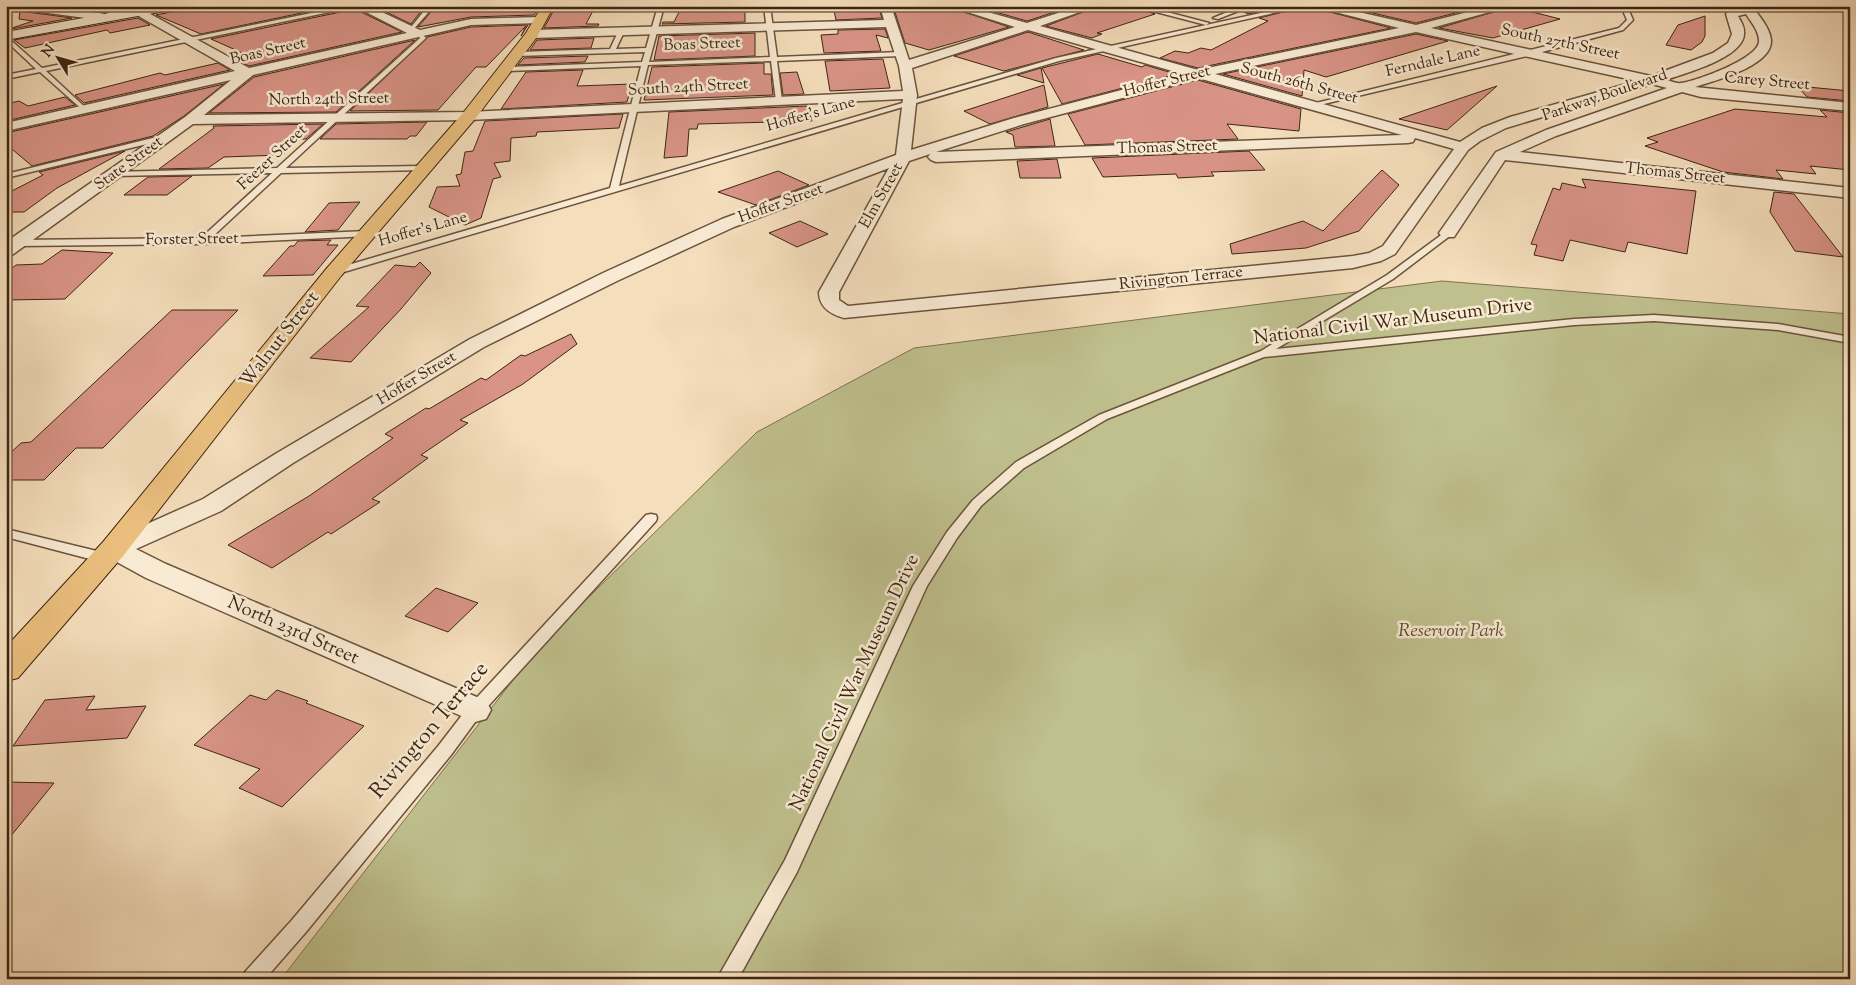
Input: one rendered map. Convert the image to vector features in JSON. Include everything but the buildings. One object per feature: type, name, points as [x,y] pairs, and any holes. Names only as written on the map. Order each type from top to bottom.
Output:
[{"type":"main road","points":[[6,37],[108,18],[136,9],[171,6]]},
{"type":"main road","name":"Walnut Street","points":[[6,669],[109,554],[334,272],[422,168],[469,116],[517,54],[540,20]]},
{"type":"street","points":[[18,6],[97,14],[108,18]]},
{"type":"street","points":[[357,6],[415,32]]},
{"type":"street","name":"Elm Street","points":[[844,312],[829,302],[829,292],[903,158],[910,99],[903,60],[889,23],[885,6]]},
{"type":"street","name":"South 26th Street","points":[[953,6],[1463,147]]},
{"type":"street","name":"Boas Street","points":[[903,60],[1028,27],[1092,6]]},
{"type":"street","name":"South 27th Street","points":[[1316,6],[1681,88]]},
{"type":"street","name":"Hoffer Street","points":[[109,554],[212,505],[285,458],[477,343],[728,223],[903,158],[1019,121],[1197,74],[1416,28],[1507,6]]},
{"type":"street","name":"Parkway Boulevard","points":[[1463,147],[1472,138],[1500,125],[1702,63],[1732,47],[1739,36],[1738,26],[1732,14],[1747,8],[1765,32],[1766,41],[1762,51],[1752,60],[1735,69],[1551,133],[1501,155]]},
{"type":"street","name":"North 24th Street","points":[[136,9],[248,73]]},
{"type":"street","name":"Boas Street","points":[[6,127],[248,73],[415,32],[471,22],[540,20],[621,32],[889,23]]},
{"type":"street","name":"State Street","points":[[49,222],[190,120],[248,73]]},
{"type":"street","name":"Carey Street","points":[[1681,88],[1701,93],[1850,107]]},
{"type":"street","name":"South 24th Street","points":[[469,116],[779,102],[910,99]]},
{"type":"street","name":"North 24th Street","points":[[190,120],[469,116]]},
{"type":"street","name":"Thomas Street","points":[[903,158],[1431,138]]},
{"type":"street","name":"Rivington Terrace","points":[[844,312],[1353,262],[1375,257],[1389,250],[1463,147]]},
{"type":"street","points":[[1448,233],[1501,155]]},
{"type":"street","name":"Thomas Street","points":[[1501,155],[1850,193]]},
{"type":"street","name":"Forster Street","points":[[10,243],[49,222]]},
{"type":"street","name":"North 23rd Street","points":[[109,554],[156,571],[475,710]]},
{"type":"lane","points":[[6,77],[357,6]]},
{"type":"lane","name":"Feezer Street","points":[[203,241],[423,38],[415,32],[431,6]]},
{"type":"lane","points":[[614,189],[633,108],[656,30],[661,6]]},
{"type":"lane","points":[[767,6],[779,102]]},
{"type":"lane","points":[[1136,6],[1206,23]]},
{"type":"lane","points":[[1194,29],[1248,6]]},
{"type":"lane","name":"Hoffer's Lane","points":[[334,272],[910,99],[1104,48],[1302,6]]},
{"type":"lane","name":"Ferndale Lane","points":[[1311,105],[1531,53],[1621,29],[1630,20],[1624,6]]},
{"type":"lane","points":[[612,51],[621,32]]},
{"type":"lane","points":[[6,37],[85,110]]},
{"type":"lane","points":[[517,54],[650,50]]},
{"type":"lane","name":"Boas Street","points":[[505,69],[773,59],[903,60]]},
{"type":"lane","points":[[6,176],[165,137]]},
{"type":"lane","points":[[114,174],[422,168]]},
{"type":"lane","points":[[1262,354],[1390,277],[1448,233]]},
{"type":"lane","name":"Forster Street","points":[[10,243],[203,241],[367,234]]},
{"type":"lane","name":"National Civil War Museum Drive","points":[[727,979],[791,866],[920,586],[952,536],[977,503],[1020,465],[1103,417],[1262,354],[1554,324],[1654,318],[1769,326],[1850,340]]},
{"type":"lane","name":"Rivington Terrace","points":[[252,979],[299,926],[445,750],[475,710],[651,518]]},
{"type":"lane","points":[[6,532],[109,554]]},
{"type":"green space","name":"Reservoir Park","points":[[1442,281],[1850,314],[1850,979],[281,979],[541,644],[757,432],[914,348]]}]
